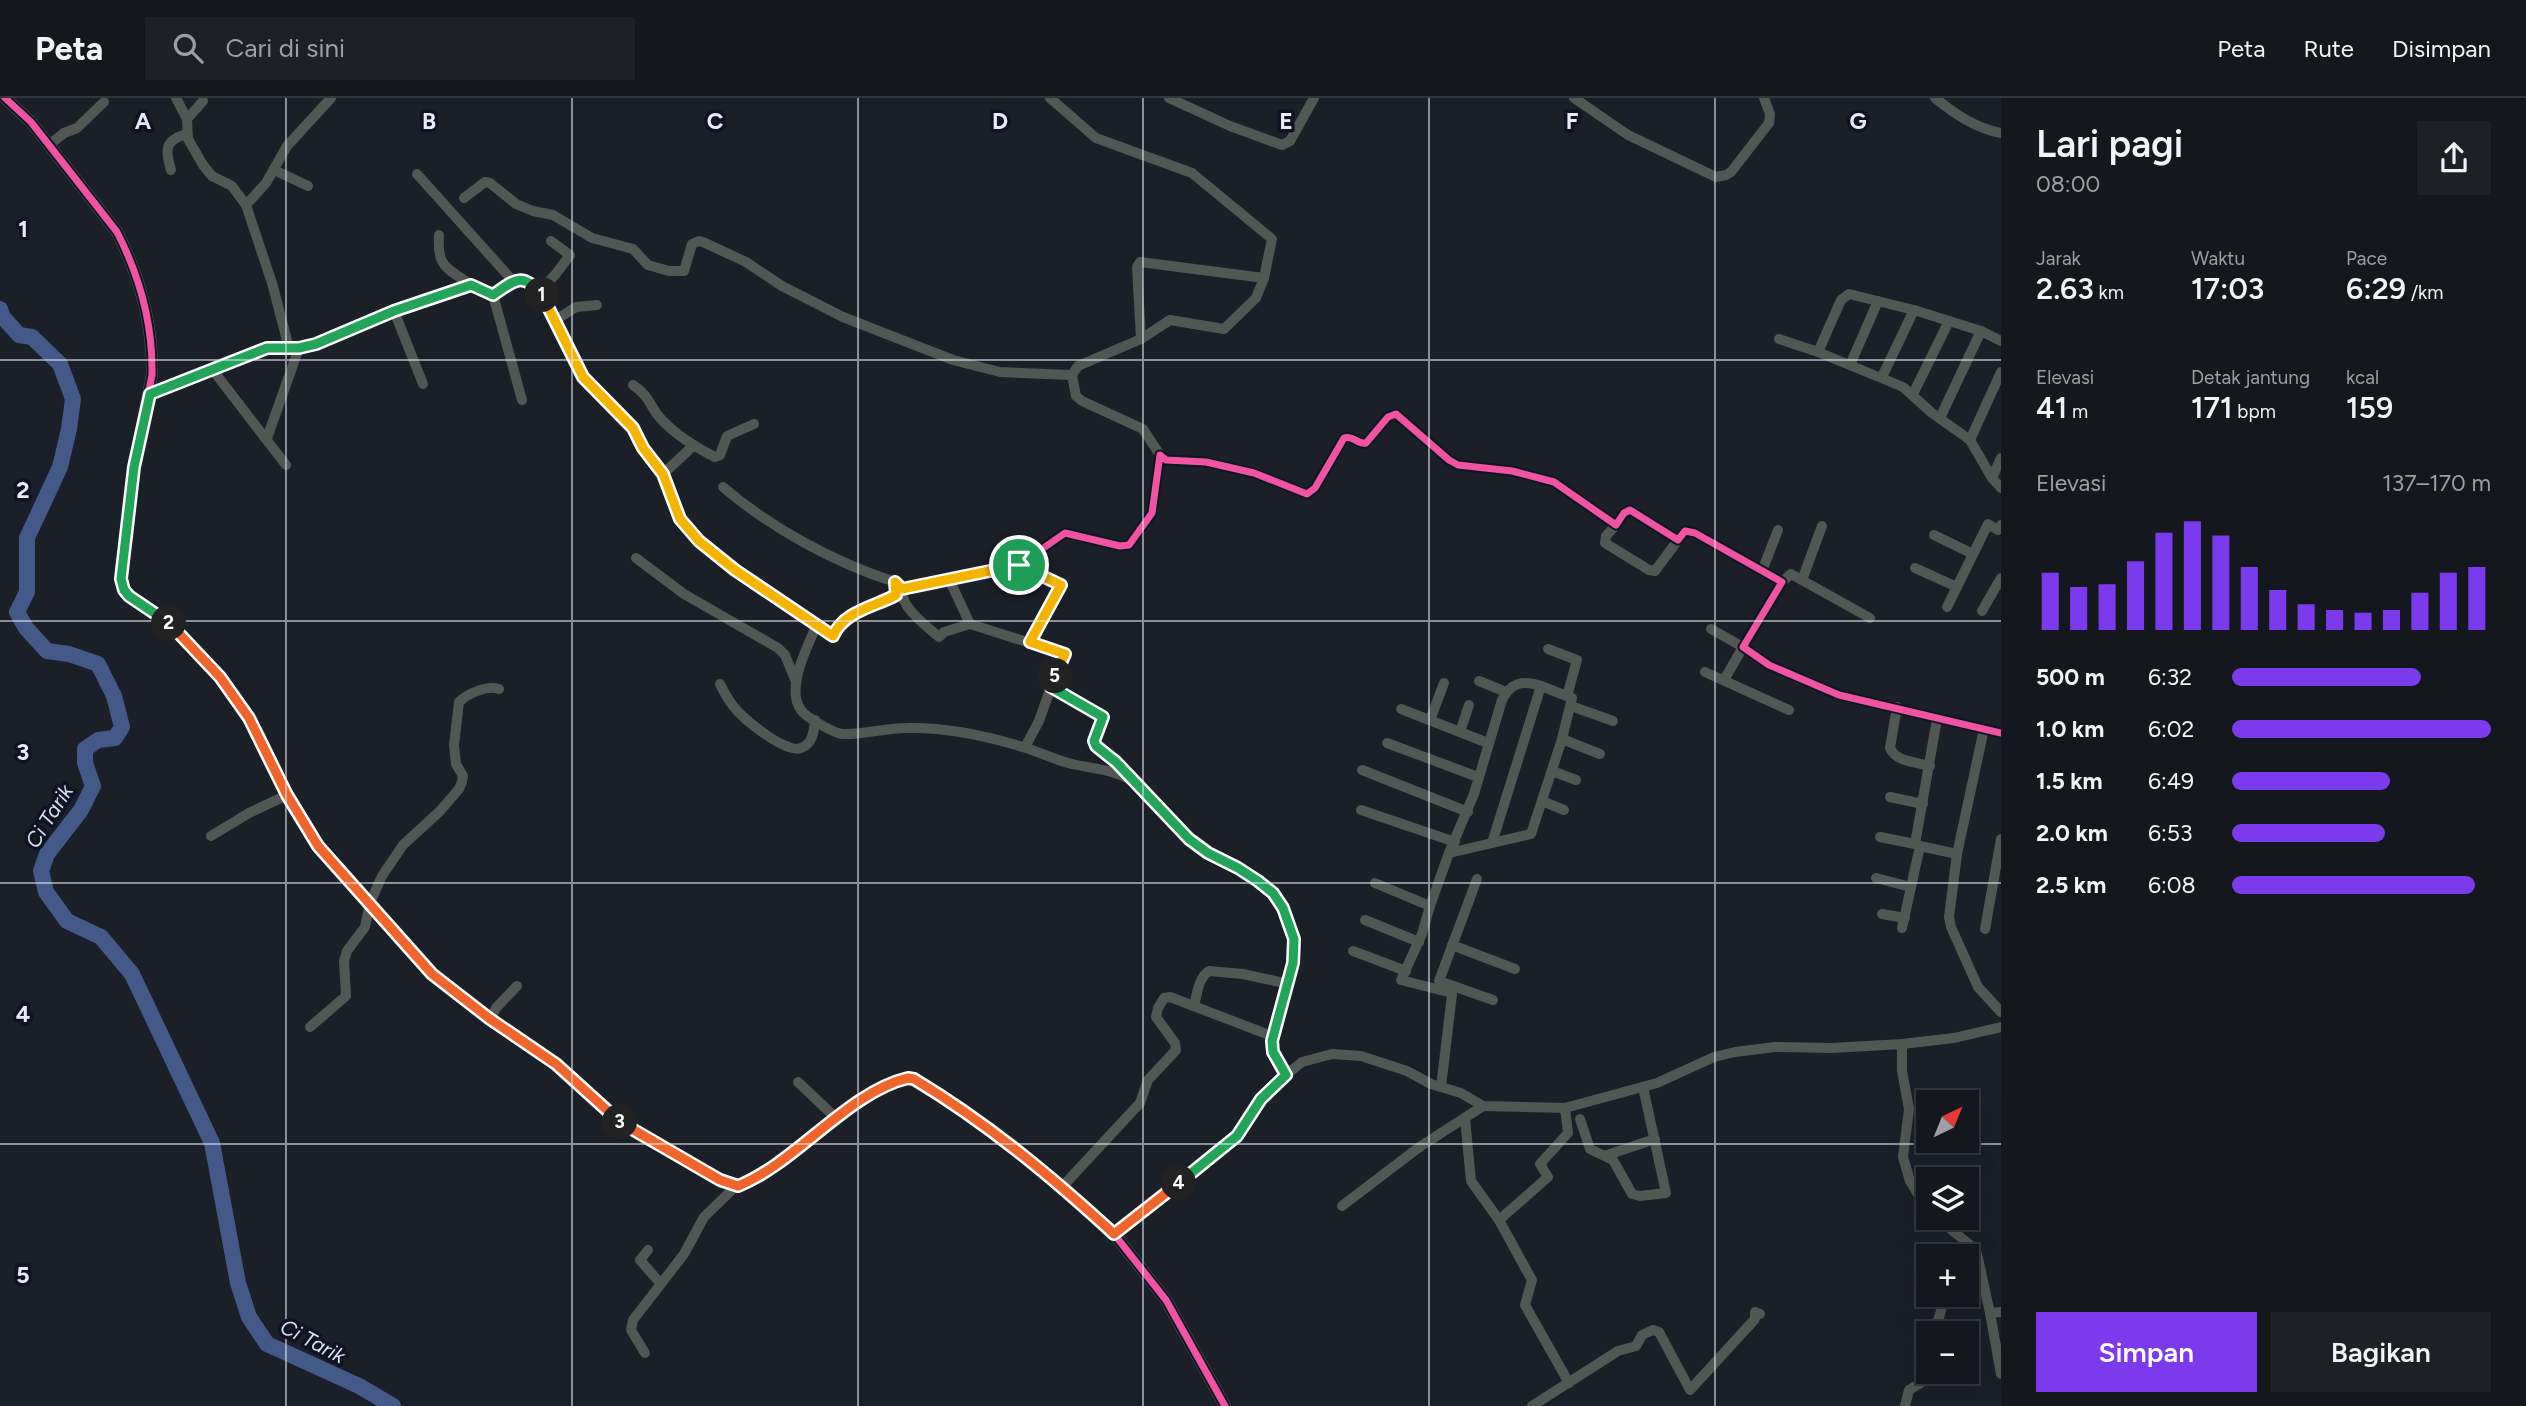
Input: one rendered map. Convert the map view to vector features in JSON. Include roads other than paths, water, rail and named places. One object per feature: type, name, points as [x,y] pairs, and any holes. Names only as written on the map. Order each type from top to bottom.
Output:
[{"type":"street","points":[[5,98],[31,122],[109,221],[127,250],[143,297],[152,360],[150,394],[134,467],[129,527],[121,571],[124,590],[170,623],[220,677],[258,733],[287,795],[318,846],[432,974],[490,1019],[556,1064],[625,1127],[735,1187]]},
{"type":"street","points":[[176,98],[187,119]]},
{"type":"street","points":[[246,205],[257,195],[287,146],[331,98]]},
{"type":"street","points":[[1050,98],[1096,138],[1192,173],[1272,240],[1264,278],[1256,298],[1224,329],[1173,320],[1141,339],[1078,366],[1072,375],[1076,396],[1082,401],[1143,429],[1166,460],[1206,461],[1254,474],[1307,494],[1315,488],[1344,438],[1351,437],[1366,443],[1388,417],[1396,414],[1458,465],[1512,471],[1554,482],[1616,525]]},
{"type":"street","points":[[1169,98],[1230,126],[1282,145],[1290,141],[1314,98]]},
{"type":"street","points":[[1574,98],[1628,135],[1716,177],[1731,172],[1769,123],[1770,114],[1764,98]]},
{"type":"street","points":[[1935,98],[1962,118],[1982,128],[2001,133]]},
{"type":"street","points":[[203,101],[187,119],[184,135],[212,176],[232,186],[246,205],[294,348],[262,433]]},
{"type":"street","points":[[49,145],[64,133],[77,128],[104,102]]},
{"type":"street","points":[[171,170],[166,153],[172,141],[184,135]]},
{"type":"street","points":[[274,170],[308,186]]},
{"type":"street","points":[[418,174],[513,281]]},
{"type":"street","points":[[464,198],[485,183],[490,183],[516,204],[553,215],[592,238],[633,249],[648,265],[669,271],[683,272],[692,244],[703,242],[746,262],[782,286],[826,309],[928,351],[1000,372],[1072,375]]},
{"type":"street","points":[[439,235],[439,258],[442,264],[471,285],[493,295]]},
{"type":"street","points":[[539,291],[570,256],[551,241]]},
{"type":"street","points":[[1141,339],[1137,268],[1141,261],[1264,278]]},
{"type":"street","points":[[493,295],[513,281],[529,281],[539,291],[583,377],[633,428],[643,448],[663,474],[680,519],[699,541],[735,570],[833,636],[836,628],[856,611],[896,595],[898,585]]},
{"type":"street","points":[[150,394],[267,348],[294,348],[316,344],[394,311],[471,285]]},
{"type":"street","points":[[493,295],[522,400]]},
{"type":"street","points":[[1818,352],[1843,297],[1855,295],[1981,331],[2001,341]]},
{"type":"street","points":[[1850,365],[1878,301]]},
{"type":"street","points":[[554,321],[576,306],[597,305]]},
{"type":"street","points":[[1882,377],[1914,310]]},
{"type":"street","points":[[394,311],[424,384]]},
{"type":"street","points":[[1913,394],[1949,321]]},
{"type":"street","points":[[1940,418],[1981,331]]},
{"type":"street","points":[[1779,339],[1903,387],[1970,440],[1992,478],[2001,488]]},
{"type":"street","points":[[212,369],[286,465]]},
{"type":"street","points":[[1970,440],[2001,372]]},
{"type":"street","points":[[633,385],[646,395],[661,419],[693,446],[716,458],[720,455],[727,436],[754,424]]},
{"type":"street","points":[[663,474],[693,446]]},
{"type":"street","points":[[723,487],[741,502],[821,552],[898,585],[949,579],[1019,565],[1065,533],[1120,546],[1133,542],[1152,513],[1160,455]]},
{"type":"street","points":[[1992,478],[2001,458]]},
{"type":"street","points":[[1678,540],[1630,510],[1624,513],[1606,536],[1605,543],[1655,571],[1685,531],[1695,533],[1782,582]]},
{"type":"street","points":[[1947,607],[1988,524],[2000,529]]},
{"type":"street","points":[[1802,580],[1822,526]]},
{"type":"street","points":[[1762,571],[1778,530]]},
{"type":"street","points":[[1934,535],[1973,554]]},
{"type":"street","points":[[636,558],[684,594],[785,654],[795,679],[801,710],[840,734],[905,728],[971,733],[1025,747],[1070,763],[1106,769],[1133,781]]},
{"type":"street","points":[[1019,565],[1061,585],[1030,642]]},
{"type":"street","points":[[1916,568],[1956,587]]},
{"type":"street","points":[[1724,680],[1782,582],[1791,574],[1870,618]]},
{"type":"street","points":[[1982,611],[2001,578]]},
{"type":"street","points":[[949,579],[970,624]]},
{"type":"street","points":[[898,585],[909,608],[939,637],[944,632],[970,624],[1065,654],[1039,721],[1025,747]]},
{"type":"street","points":[[795,679],[817,624]]},
{"type":"street","points":[[1711,629],[1769,665],[1839,695],[2001,733]]},
{"type":"street","points":[[1448,853],[1531,833],[1562,739],[1577,660],[1548,649]]},
{"type":"street","points":[[1705,672],[1789,710]]},
{"type":"street","points":[[1479,681],[1506,692]]},
{"type":"street","points":[[1493,1000],[1453,989],[1401,980],[1419,942],[1448,853],[1468,812],[1506,692],[1515,684],[1524,682],[1541,686],[1613,721]]},
{"type":"street","points":[[1430,720],[1444,683]]},
{"type":"street","points":[[720,684],[740,715],[788,747],[800,749],[805,746],[814,734],[815,720]]},
{"type":"street","points":[[1492,843],[1541,686]]},
{"type":"street","points":[[310,1027],[348,992],[343,979],[344,961],[347,951],[365,927],[370,903],[382,876],[403,845],[440,811],[462,782],[463,776],[456,764],[454,745],[459,702],[467,696],[493,687],[499,689]]},
{"type":"street","points":[[1051,687],[1103,717],[1094,741],[1096,746],[1116,762],[1189,839],[1208,853],[1238,868],[1273,893],[1283,908],[1294,939],[1293,963],[1272,1036],[1273,1052],[1286,1075]]},
{"type":"street","points":[[1460,732],[1469,705]]},
{"type":"street","points":[[1897,707],[1891,753],[1898,758],[1930,766]]},
{"type":"street","points":[[1401,709],[1488,743]]},
{"type":"street","points":[[1882,914],[1904,923],[1937,719]]},
{"type":"street","points":[[1984,730],[1957,854],[1950,917],[1962,956],[1978,987],[2001,1012]]},
{"type":"street","points":[[1562,739],[1600,754]]},
{"type":"street","points":[[1387,743],[1478,777]]},
{"type":"street","points":[[1362,771],[1468,812]]},
{"type":"street","points":[[1552,771],[1576,780]]},
{"type":"street","points":[[211,836],[248,813],[287,795]]},
{"type":"street","points":[[1890,797],[1923,804]]},
{"type":"street","points":[[1542,801],[1564,810]]},
{"type":"street","points":[[1361,810],[1455,842]]},
{"type":"street","points":[[1880,838],[1957,854]]},
{"type":"street","points":[[1985,929],[1999,865],[2001,839]]},
{"type":"street","points":[[1453,989],[1439,981],[1477,878]]},
{"type":"street","points":[[1876,878],[1911,887]]},
{"type":"street","points":[[1375,883],[1430,906]]},
{"type":"street","points":[[1365,920],[1419,942]]},
{"type":"street","points":[[1452,945],[1515,969]]},
{"type":"street","points":[[1353,951],[1406,971]]},
{"type":"street","points":[[1194,1006],[1201,980],[1209,971],[1243,974],[1289,984]]},
{"type":"street","points":[[490,1019],[496,1008],[517,986]]},
{"type":"street","points":[[1441,1087],[1453,989]]},
{"type":"street","points":[[1062,1187],[1140,1103],[1148,1080],[1176,1050],[1175,1044],[1156,1017],[1162,1000],[1170,997],[1272,1036]]},
{"type":"street","points":[[1114,1234],[1223,1149],[1242,1128],[1261,1099],[1286,1075],[1302,1062],[1332,1054],[1361,1056],[1407,1071],[1461,1093],[1483,1106],[1566,1108],[1657,1083],[1714,1057],[1735,1052],[1775,1047],[1832,1048],[1902,1044],[1954,1038],[2001,1027]]},
{"type":"street","points":[[1902,1044],[1902,1071],[1909,1109],[1903,1157],[1916,1192]]},
{"type":"street","points":[[645,1353],[631,1325],[688,1247],[704,1217],[735,1187],[789,1156],[869,1095],[903,1079],[914,1079],[1003,1138],[1114,1234],[1166,1300],[1225,1406]]},
{"type":"street","points":[[798,1082],[837,1119]]},
{"type":"street","points":[[1606,1155],[1619,1168],[1634,1195],[1666,1193],[1643,1087]]},
{"type":"street","points":[[1342,1206],[1418,1148],[1483,1106]]},
{"type":"street","points":[[1499,1220],[1548,1177],[1540,1164],[1568,1133],[1566,1108]]},
{"type":"street","points":[[1465,1118],[1471,1181],[1499,1220],[1532,1280],[1525,1305],[1569,1382]]},
{"type":"street","points":[[1580,1119],[1590,1149],[1600,1155],[1655,1139]]},
{"type":"street","points":[[1952,1230],[1977,1254],[1995,1312],[2001,1374]]},
{"type":"street","points":[[648,1250],[640,1260],[660,1283]]},
{"type":"street","points":[[1532,1406],[1618,1351],[1636,1346],[1642,1335],[1653,1330],[1659,1332],[1690,1390],[1755,1319],[1755,1312],[1760,1314]]},
{"type":"street","points":[[1905,1406],[1909,1390],[1919,1384]]},
{"type":"waterway","name":"Ci Tarik","points":[[0,309],[3,317],[19,335],[32,337],[60,364],[73,399],[60,467],[27,538],[27,592],[17,612],[26,628],[47,651],[69,654],[98,664],[114,696],[122,727],[115,738],[98,740],[85,749],[85,763],[93,786],[81,810],[47,854],[41,871],[46,892],[67,921],[101,937],[132,974],[212,1143],[238,1283],[249,1317],[267,1344],[359,1386],[393,1406]]}]
